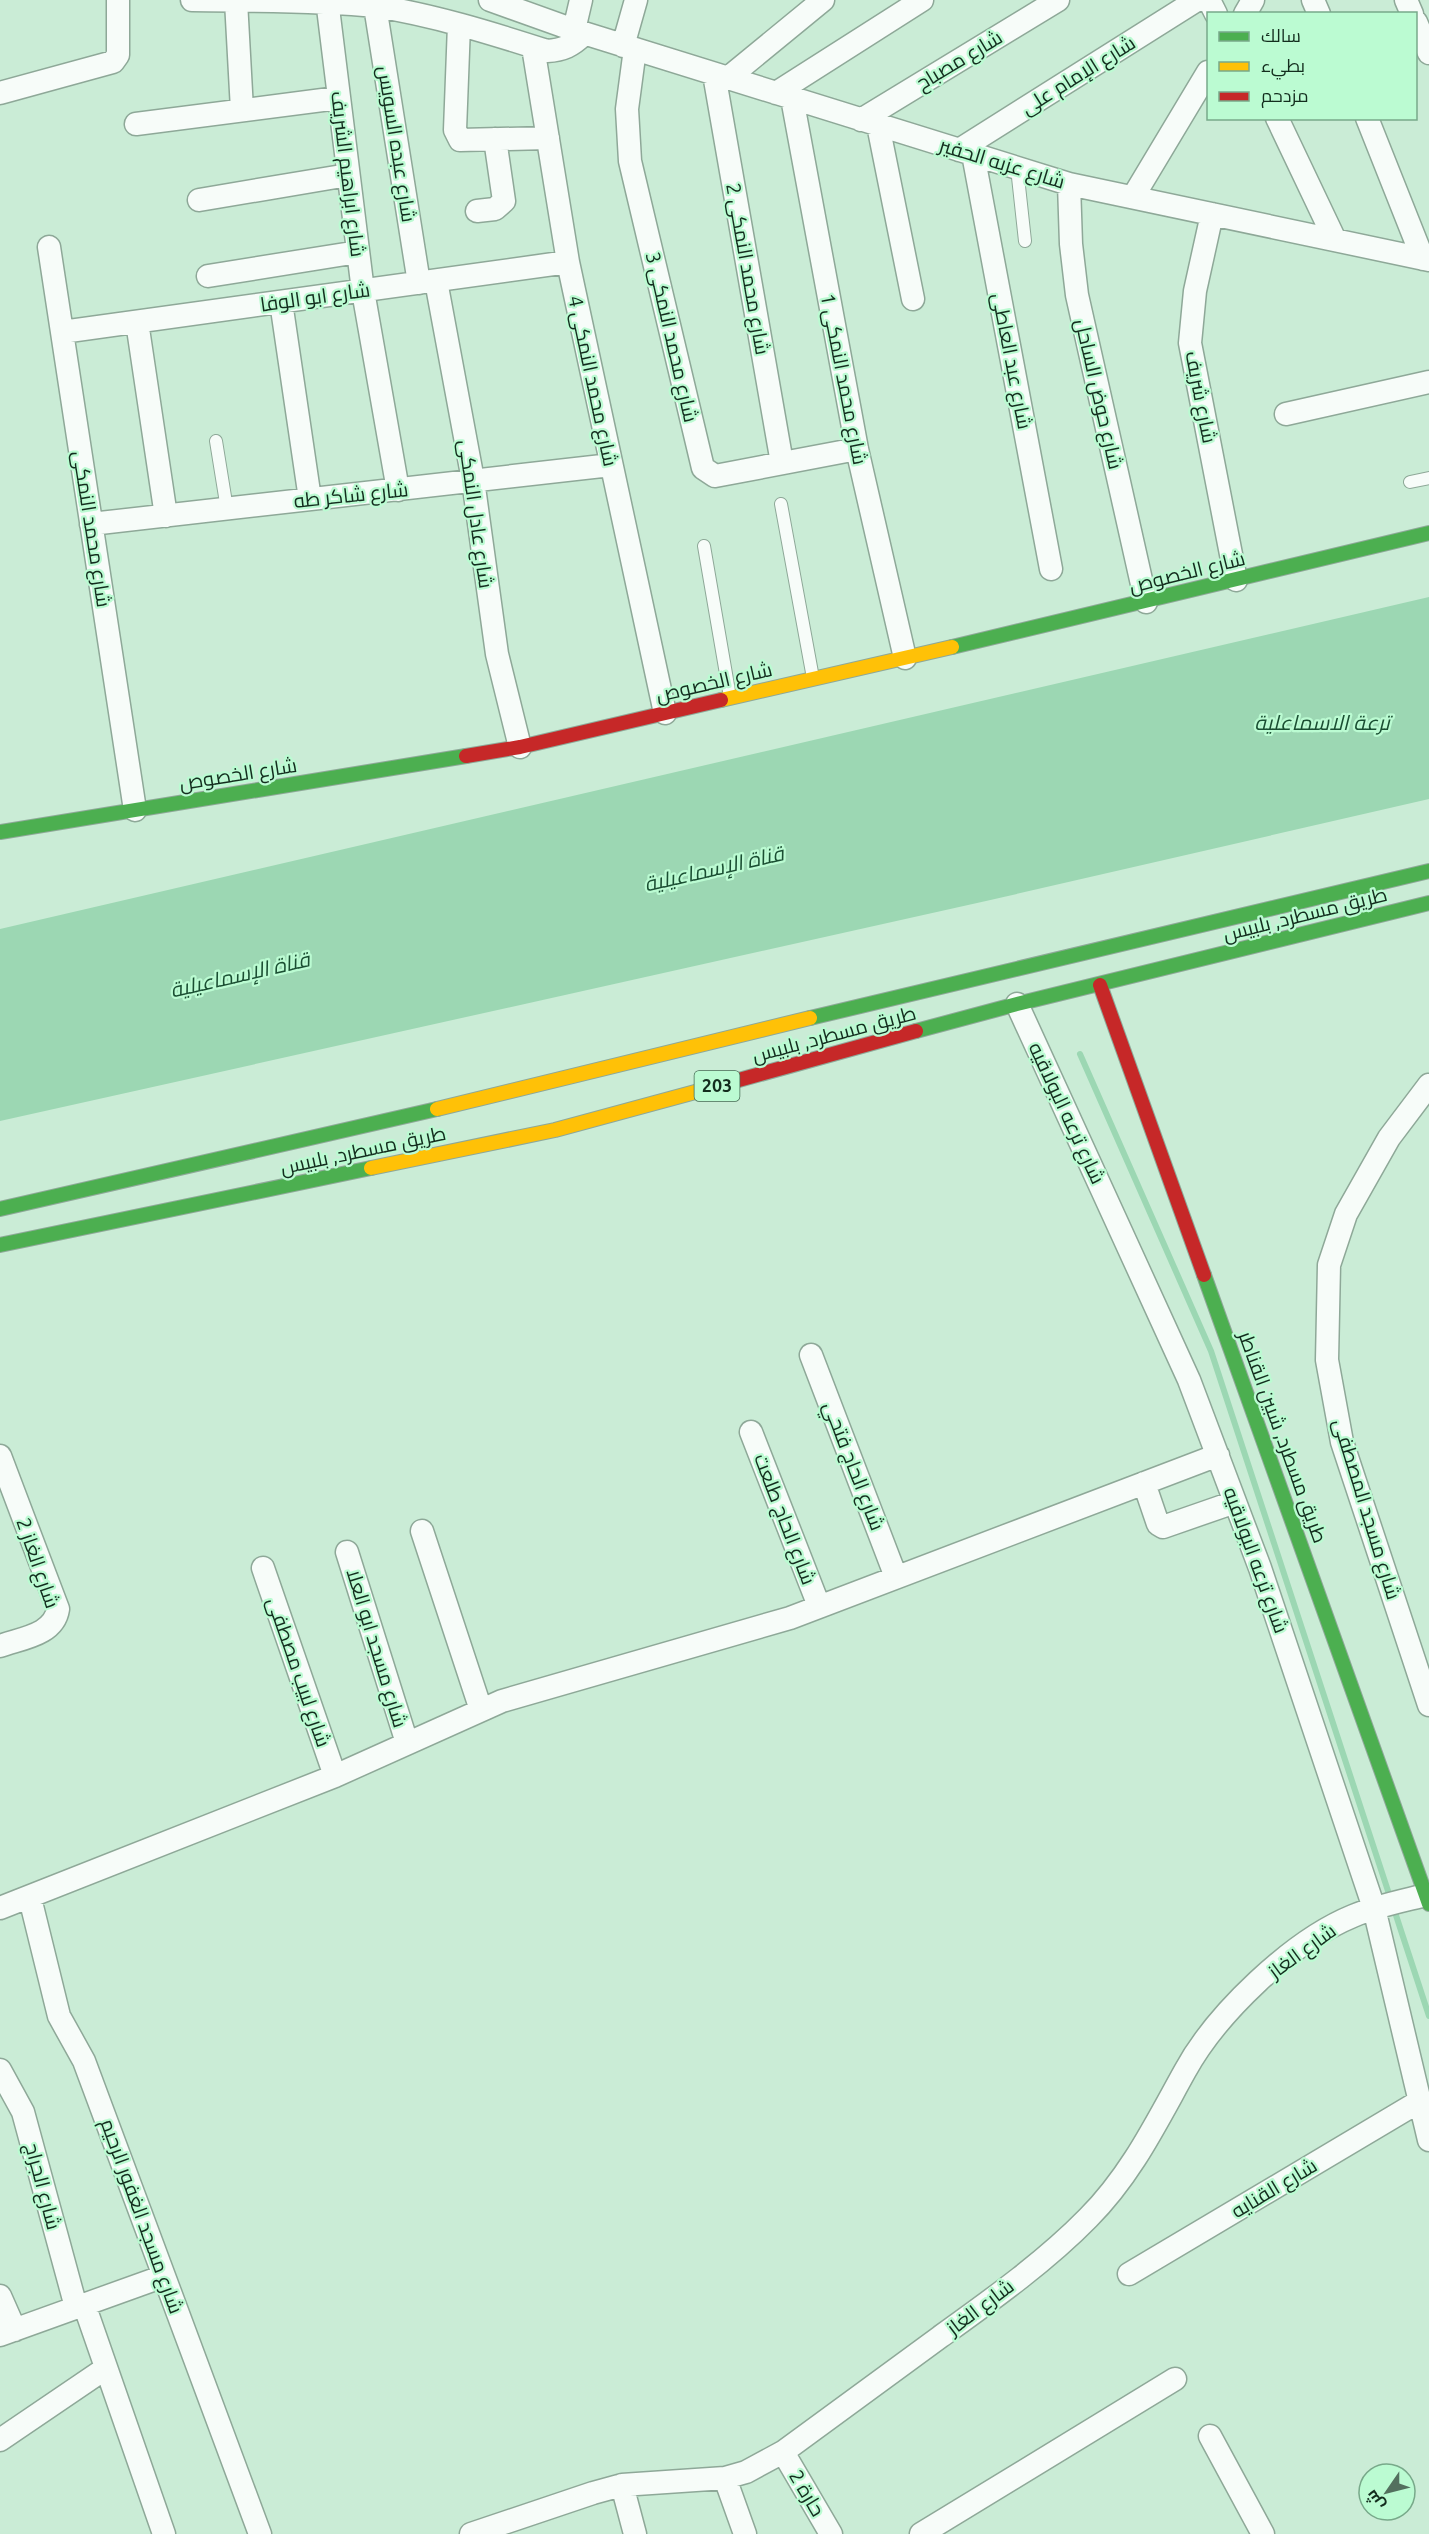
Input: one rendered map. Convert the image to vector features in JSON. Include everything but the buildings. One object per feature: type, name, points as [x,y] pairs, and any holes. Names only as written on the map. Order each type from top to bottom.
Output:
[{"type":"main road","name":"شارع الخصوص","points":[[0,832],[520,747],[1146,602],[1429,533]]},
{"type":"main road","name":"طريق مسطرد, بلبيس","points":[[0,1209],[381,1123],[708,1042],[1429,871]]},
{"type":"main road","name":"طريق مسطرد, بلبيس","points":[[0,1245],[555,1130],[1017,1004],[1429,903]]},
{"type":"main road","name":"طريق مسطرد, شبين القناطر","points":[[1100,985],[1428,1899]]},
{"type":"street","points":[[0,93],[113,62],[118,55],[118,0]]},
{"type":"street","points":[[192,0],[327,1],[375,6],[459,25],[547,51],[561,50],[574,44],[579,32],[581,0]]},
{"type":"street","name":"شارع عزبه الحفير","points":[[490,0],[514,4],[579,32],[629,48],[1069,184],[1426,260]]},
{"type":"street","points":[[721,76],[802,8],[823,0]]},
{"type":"street","points":[[784,96],[922,0]]},
{"type":"street","name":"شارع مصباح","points":[[870,122],[1058,0]]},
{"type":"street","name":"شارع الإمام على","points":[[966,152],[1197,0]]},
{"type":"street","points":[[236,1],[242,110]]},
{"type":"street","name":"شارع ابراهيم الشريف","points":[[327,1],[363,291],[398,490]]},
{"type":"street","points":[[629,48],[637,1]]},
{"type":"street","name":"شارع عبده السويس","points":[[375,6],[427,282]]},
{"type":"street","points":[[1417,24],[1429,52]]},
{"type":"street","points":[[459,25],[454,130],[460,140],[548,138]]},
{"type":"street","name":"شارع محمد النمكى 4","points":[[533,47],[568,262],[665,713]]},
{"type":"street","name":"شارع محمد النمكى 3","points":[[629,48],[627,109],[630,161],[701,464],[707,472],[715,476],[857,449]]},
{"type":"street","points":[[1133,197],[1207,75]]},
{"type":"street","name":"شارع محمد النمكى 2","points":[[721,76],[782,463]]},
{"type":"street","name":"شارع محمد النمكى 1","points":[[784,96],[857,449],[905,658]]},
{"type":"street","points":[[136,123],[338,98]]},
{"type":"street","points":[[1279,120],[1335,240]]},
{"type":"street","points":[[1368,120],[1426,260]]},
{"type":"street","points":[[870,122],[913,299]]},
{"type":"street","points":[[477,211],[495,209],[504,201],[495,139]]},
{"type":"street","name":"شارع عبد العاطى","points":[[966,152],[1051,569]]},
{"type":"street","points":[[199,200],[348,175]]},
{"type":"street","name":"شارع حوض الساحل","points":[[1069,184],[1071,244],[1077,295],[1146,602]]},
{"type":"street","name":"شارع شريف","points":[[1212,214],[1195,291],[1190,343],[1236,580]]},
{"type":"street","name":"شارع محمد النمكى","points":[[49,247],[135,810]]},
{"type":"street","points":[[208,276],[358,252]]},
{"type":"street","name":"شارع ابو الوفا","points":[[62,332],[568,262]]},
{"type":"street","name":"شارع عادل النمكى","points":[[427,282],[472,480],[497,654],[520,747]]},
{"type":"street","points":[[281,302],[310,499]]},
{"type":"street","points":[[136,322],[166,516]]},
{"type":"street","points":[[1286,414],[1429,382]]},
{"type":"street","name":"شارع شاكر طه","points":[[91,524],[611,465]]},
{"type":"street","name":"شارع ترعه البولاقيه","points":[[1017,1004],[1189,1380],[1260,1568],[1374,1908],[1429,2140]]},
{"type":"street","name":"شارع مسجد المصطفى","points":[[1429,1085],[1389,1138],[1346,1214],[1329,1265],[1327,1360],[1342,1442],[1423,1667],[1429,1705]]},
{"type":"street","name":"شارع الحاج فتحي","points":[[811,1355],[896,1577]]},
{"type":"street","name":"شارع الحاج طلعت","points":[[752,1432],[819,1606]]},
{"type":"street","points":[[0,1908],[335,1776],[481,1710],[539,1689],[753,1630],[1218,1455]]},
{"type":"street","name":"شارع الغاز 2","points":[[0,1456],[58,1609],[51,1627],[0,1646]]},
{"type":"street","points":[[1144,1483],[1158,1524],[1163,1527],[1235,1502]]},
{"type":"street","points":[[422,1531],[481,1710]]},
{"type":"street","name":"شارع مسجد ابو العلا","points":[[347,1552],[407,1743]]},
{"type":"street","name":"شارع لبيب مصطفى","points":[[262,1568],[335,1776]]},
{"type":"street","name":"شارع مسجد الغفور الرحيم","points":[[30,1898],[59,2016],[84,2061],[260,2534]]},
{"type":"street","name":"شارع الغاز","points":[[471,2534],[622,2485],[724,2478],[746,2472],[783,2452],[1009,2286],[1087,2219],[1134,2163],[1186,2069],[1210,2036],[1243,1997],[1289,1955],[1329,1927],[1374,1908],[1428,1899]]},
{"type":"street","name":"شارع الجراج","points":[[0,2070],[23,2112],[80,2306],[106,2368],[164,2534]]},
{"type":"street","name":"شارع القنايه","points":[[1129,2274],[1420,2101]]},
{"type":"street","points":[[0,2296],[7,2333],[164,2276]]},
{"type":"street","points":[[0,2440],[106,2368]]},
{"type":"street","points":[[921,2534],[1175,2379]]},
{"type":"street","points":[[1209,2436],[1263,2534]]},
{"type":"street","name":"حارة 2","points":[[783,2452],[831,2534]]},
{"type":"street","points":[[724,2478],[745,2534]]},
{"type":"street","points":[[622,2485],[635,2534]]},
{"type":"lane","points":[[1017,168],[1025,241]]},
{"type":"lane","points":[[216,441],[227,508]]},
{"type":"lane","points":[[1410,482],[1429,478]]},
{"type":"lane","points":[[781,504],[813,679]]},
{"type":"lane","points":[[704,546],[730,698]]},
{"type":"water","name":"ترعة الاسماعلية","points":[[1429,597],[1429,799],[986,901],[0,1121],[0,929]]},
{"type":"waterway","points":[[1080,1054],[1211,1351],[1429,2016]]},
{"type":"traffic: fast","points":[[952,647],[1429,533]]},
{"type":"traffic: fast","points":[[0,832],[466,756]]},
{"type":"traffic: fast","points":[[810,1018],[1429,871]]},
{"type":"traffic: fast","points":[[916,1031],[1429,903]]},
{"type":"traffic: fast","points":[[0,1209],[437,1109]]},
{"type":"traffic: fast","points":[[0,1245],[371,1168]]},
{"type":"traffic: fast","points":[[1204,1275],[1429,1904]]},
{"type":"traffic: slow","points":[[721,700],[952,647]]},
{"type":"traffic: slow","points":[[437,1109],[810,1018]]},
{"type":"traffic: slow","points":[[371,1168],[555,1130],[710,1088]]},
{"type":"traffic: jam","points":[[466,756],[520,747],[721,700]]},
{"type":"traffic: jam","points":[[1100,985],[1204,1275]]},
{"type":"traffic: jam","points":[[710,1088],[916,1031]]},
{"type":"water label","name":"قناة الإسماعيلية","points":[[714,869]]},
{"type":"water label","name":"قناة الإسماعيلية","points":[[240,975]]}]
